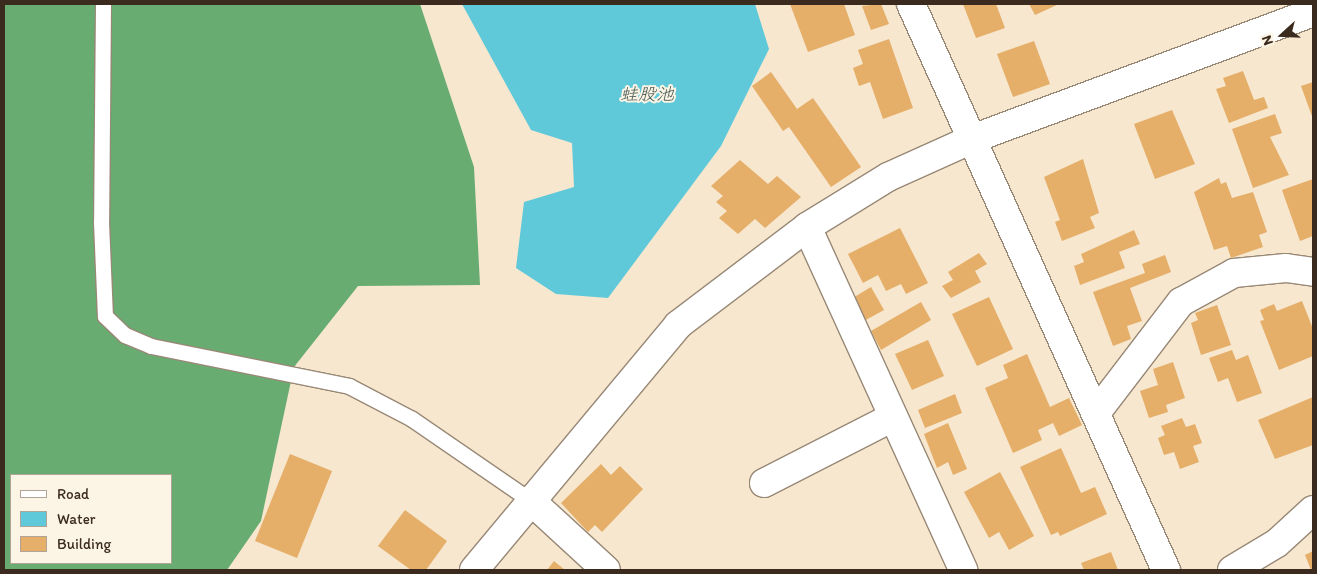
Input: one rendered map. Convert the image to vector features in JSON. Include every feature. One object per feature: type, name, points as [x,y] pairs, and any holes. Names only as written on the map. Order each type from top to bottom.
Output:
[{"type":"street","points":[[911,4],[1166,570]]},
{"type":"street","points":[[474,570],[530,500],[678,325],[808,227],[888,177],[972,139],[1313,12]]},
{"type":"street","points":[[808,227],[892,417],[963,570]]},
{"type":"street","points":[[1096,413],[1181,302],[1234,273],[1286,268],[1313,272]]},
{"type":"street","points":[[764,483],[892,417]]},
{"type":"street","points":[[530,500],[606,570]]},
{"type":"street","points":[[1232,570],[1277,544],[1313,510]]},
{"type":"lane","points":[[103,4],[101,222],[105,316],[125,335],[151,346],[349,386],[412,419],[530,500]]},
{"type":"green space","points":[[4,4],[420,4],[474,167],[480,285],[358,286],[294,367],[261,521],[227,570],[4,570]]},
{"type":"water","name":"蛙股池","points":[[462,4],[755,4],[769,49],[721,146],[608,298],[556,294],[516,268],[524,202],[574,187],[572,143],[531,130]]},
{"type":"building","points":[[790,4],[844,4],[855,35],[808,52]]},
{"type":"building","points":[[881,4],[889,24],[871,30],[862,6]]},
{"type":"building","points":[[963,4],[996,4],[1005,28],[976,38]]},
{"type":"building","points":[[1029,4],[1059,4],[1035,15]]},
{"type":"building","points":[[889,39],[913,108],[883,119],[870,82],[859,86],[853,68],[863,64],[858,50]]},
{"type":"building","points":[[1034,41],[1050,84],[1013,97],[997,54]]},
{"type":"building","points":[[1243,71],[1254,100],[1264,97],[1268,108],[1229,123],[1216,89],[1226,86],[1223,78]]},
{"type":"building","points":[[771,72],[797,109],[813,98],[861,167],[831,187],[789,127],[783,131],[752,86]]},
{"type":"building","points":[[1313,82],[1313,119],[1301,86]]},
{"type":"building","points":[[1172,110],[1195,164],[1155,179],[1134,124]]},
{"type":"building","points":[[1275,114],[1282,133],[1270,137],[1289,175],[1253,188],[1232,129]]},
{"type":"building","points":[[1083,159],[1099,213],[1090,217],[1095,228],[1062,241],[1055,222],[1060,220],[1044,177]]},
{"type":"building","points":[[740,160],[768,184],[777,176],[801,197],[765,228],[755,219],[738,234],[719,218],[727,211],[716,202],[723,196],[711,186]]},
{"type":"building","points":[[1219,178],[1221,184],[1226,182],[1232,198],[1253,192],[1267,232],[1259,235],[1263,247],[1231,258],[1227,246],[1214,250],[1194,192]]},
{"type":"building","points":[[1313,179],[1313,236],[1300,241],[1282,190]]},
{"type":"building","points":[[900,228],[928,283],[906,294],[901,284],[886,291],[878,275],[863,283],[848,254]]},
{"type":"building","points":[[1134,230],[1140,244],[1119,252],[1125,268],[1080,285],[1074,266],[1084,262],[1081,254]]},
{"type":"building","points":[[979,253],[987,264],[975,271],[981,282],[951,298],[942,286],[953,280],[948,272]]},
{"type":"building","points":[[1165,255],[1171,272],[1130,288],[1142,321],[1127,326],[1131,339],[1113,346],[1093,292],[1145,273],[1142,264]]},
{"type":"building","points":[[871,287],[884,310],[864,321],[851,299]]},
{"type":"building","points":[[989,297],[1013,349],[977,366],[952,314]]},
{"type":"building","points":[[1302,301],[1313,329],[1313,356],[1279,370],[1260,321],[1264,320],[1260,310],[1274,304],[1277,311]]},
{"type":"building","points":[[921,302],[931,320],[881,350],[871,331]]},
{"type":"building","points":[[1217,305],[1231,345],[1201,355],[1191,323],[1198,320],[1195,313]]},
{"type":"building","points":[[928,340],[944,376],[912,390],[895,354]]},
{"type":"building","points":[[1232,350],[1236,360],[1248,355],[1262,393],[1237,402],[1228,378],[1218,382],[1209,358]]},
{"type":"building","points":[[1027,354],[1050,407],[1069,398],[1082,425],[1059,436],[1053,423],[1038,430],[1042,440],[1013,453],[985,388],[1008,378],[1003,365]]},
{"type":"building","points":[[1173,362],[1185,398],[1166,405],[1168,412],[1149,418],[1140,391],[1158,385],[1153,369]]},
{"type":"building","points":[[955,394],[962,413],[925,428],[918,410]]},
{"type":"building","points":[[1313,397],[1313,445],[1275,459],[1258,420]]},
{"type":"building","points":[[1182,418],[1186,427],[1195,424],[1202,443],[1193,446],[1199,462],[1180,469],[1174,452],[1164,455],[1158,438],[1165,435],[1161,426]]},
{"type":"building","points":[[948,423],[967,469],[953,475],[948,462],[937,468],[924,434]]},
{"type":"building","points":[[1061,448],[1081,493],[1095,487],[1107,514],[1060,536],[1058,532],[1051,535],[1020,467]]},
{"type":"building","points":[[290,454],[332,471],[297,558],[255,541]]},
{"type":"building","points":[[601,464],[611,475],[620,466],[643,489],[602,532],[595,525],[588,532],[561,503]]},
{"type":"building","points":[[1000,472],[1034,536],[1009,550],[999,532],[989,538],[964,492]]},
{"type":"building","points":[[405,510],[447,541],[426,570],[411,570],[378,546]]},
{"type":"building","points":[[1313,551],[1313,570],[1311,570],[1305,555]]},
{"type":"building","points":[[1111,552],[1118,570],[1084,570],[1081,563]]},
{"type":"building","points":[[554,561],[565,570],[547,570]]}]
